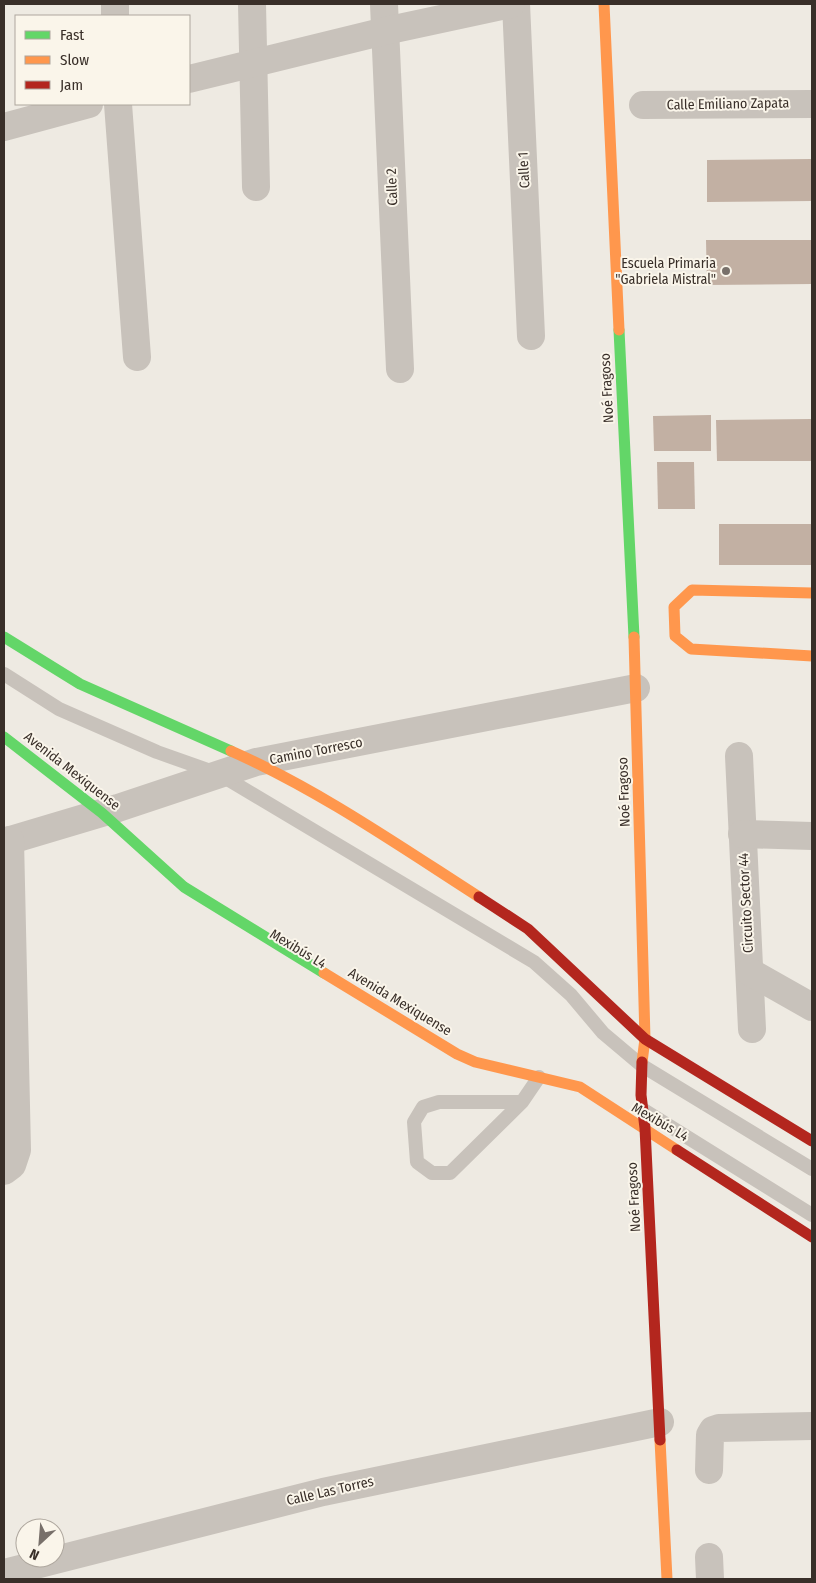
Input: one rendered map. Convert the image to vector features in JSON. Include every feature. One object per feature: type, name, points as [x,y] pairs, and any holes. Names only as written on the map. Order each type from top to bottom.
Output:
[{"type":"main road","name":"Noé Fragoso","points":[[604,4],[636,688],[645,1039],[641,1065],[641,1109],[645,1128],[667,1579]]},
{"type":"main road","points":[[812,593],[692,590],[674,607],[675,636],[691,650],[812,656]]},
{"type":"main road","points":[[4,637],[80,684],[256,762],[350,814],[528,929],[645,1039],[812,1141]]},
{"type":"main road","name":"Avenida Mexiquense","points":[[4,737],[110,811],[184,887],[457,1054],[475,1062],[580,1087],[812,1237]]},
{"type":"street","points":[[252,4],[256,188]]},
{"type":"street","name":"Calle 2","points":[[384,4],[400,369]]},
{"type":"street","points":[[190,79],[385,31],[511,4]]},
{"type":"street","name":"Calle 1","points":[[516,4],[531,336]]},
{"type":"street","name":"Calle Emiliano Zapata","points":[[643,105],[812,104]]},
{"type":"street","points":[[4,127],[85,105]]},
{"type":"street","points":[[118,105],[137,357]]},
{"type":"street","name":"Camino Torresco","points":[[7,841],[110,811],[256,762],[636,688]]},
{"type":"street","name":"Circuito Sector 44","points":[[739,756],[752,1029]]},
{"type":"street","name":"Circuito Sector 44","points":[[742,834],[812,836]]},
{"type":"street","points":[[4,1171],[12,1165],[18,1150],[7,841]]},
{"type":"street","name":"Circuito Sector 44","points":[[750,972],[812,1006]]},
{"type":"street","name":"Calle Las Torres","points":[[4,1573],[323,1492],[660,1422]]},
{"type":"street","points":[[709,1470],[710,1435],[712,1430],[719,1428],[812,1426]]},
{"type":"lane","points":[[4,674],[59,709],[157,752],[219,774],[534,962],[571,995],[603,1033],[641,1065],[812,1169]]},
{"type":"lane","name":"Mexibús L4","points":[[4,722],[110,811],[194,886],[466,1051],[578,1081],[641,1109],[812,1215]]},
{"type":"lane","points":[[522,1102],[439,1102],[423,1107],[414,1122],[417,1162],[432,1173],[450,1173],[522,1102],[539,1077]]},
{"type":"building","points":[[812,159],[812,201],[707,202],[707,160]]},
{"type":"building","points":[[706,240],[812,240],[812,284],[707,285]]},
{"type":"building","points":[[711,415],[711,451],[654,451],[653,416]]},
{"type":"building","points":[[812,419],[812,461],[717,461],[716,420]]},
{"type":"building","points":[[657,462],[694,462],[695,509],[658,509]]},
{"type":"building","points":[[719,524],[812,524],[812,565],[719,565]]},
{"type":"traffic: fast","points":[[619,330],[634,637]]},
{"type":"traffic: fast","points":[[4,637],[80,684],[231,751]]},
{"type":"traffic: fast","points":[[4,737],[102,813],[184,887],[324,973]]},
{"type":"traffic: slow","points":[[604,4],[619,330]]},
{"type":"traffic: slow","points":[[812,593],[692,590],[674,607],[675,636],[691,649],[812,656]]},
{"type":"traffic: slow","points":[[634,637],[645,1039],[642,1062]]},
{"type":"traffic: slow","points":[[231,751],[264,766],[327,801],[479,897]]},
{"type":"traffic: slow","points":[[324,973],[457,1054],[475,1062],[580,1087],[677,1150]]},
{"type":"traffic: slow","points":[[660,1440],[667,1579]]},
{"type":"traffic: jam","points":[[479,897],[528,929],[645,1039],[812,1141]]},
{"type":"traffic: jam","points":[[642,1062],[641,1095],[645,1128],[660,1440]]},
{"type":"traffic: jam","points":[[677,1150],[812,1237]]},
{"type":"place","name":"Escuela Primaria \"Gabriela Mistral\"","points":[[726,271]]}]
